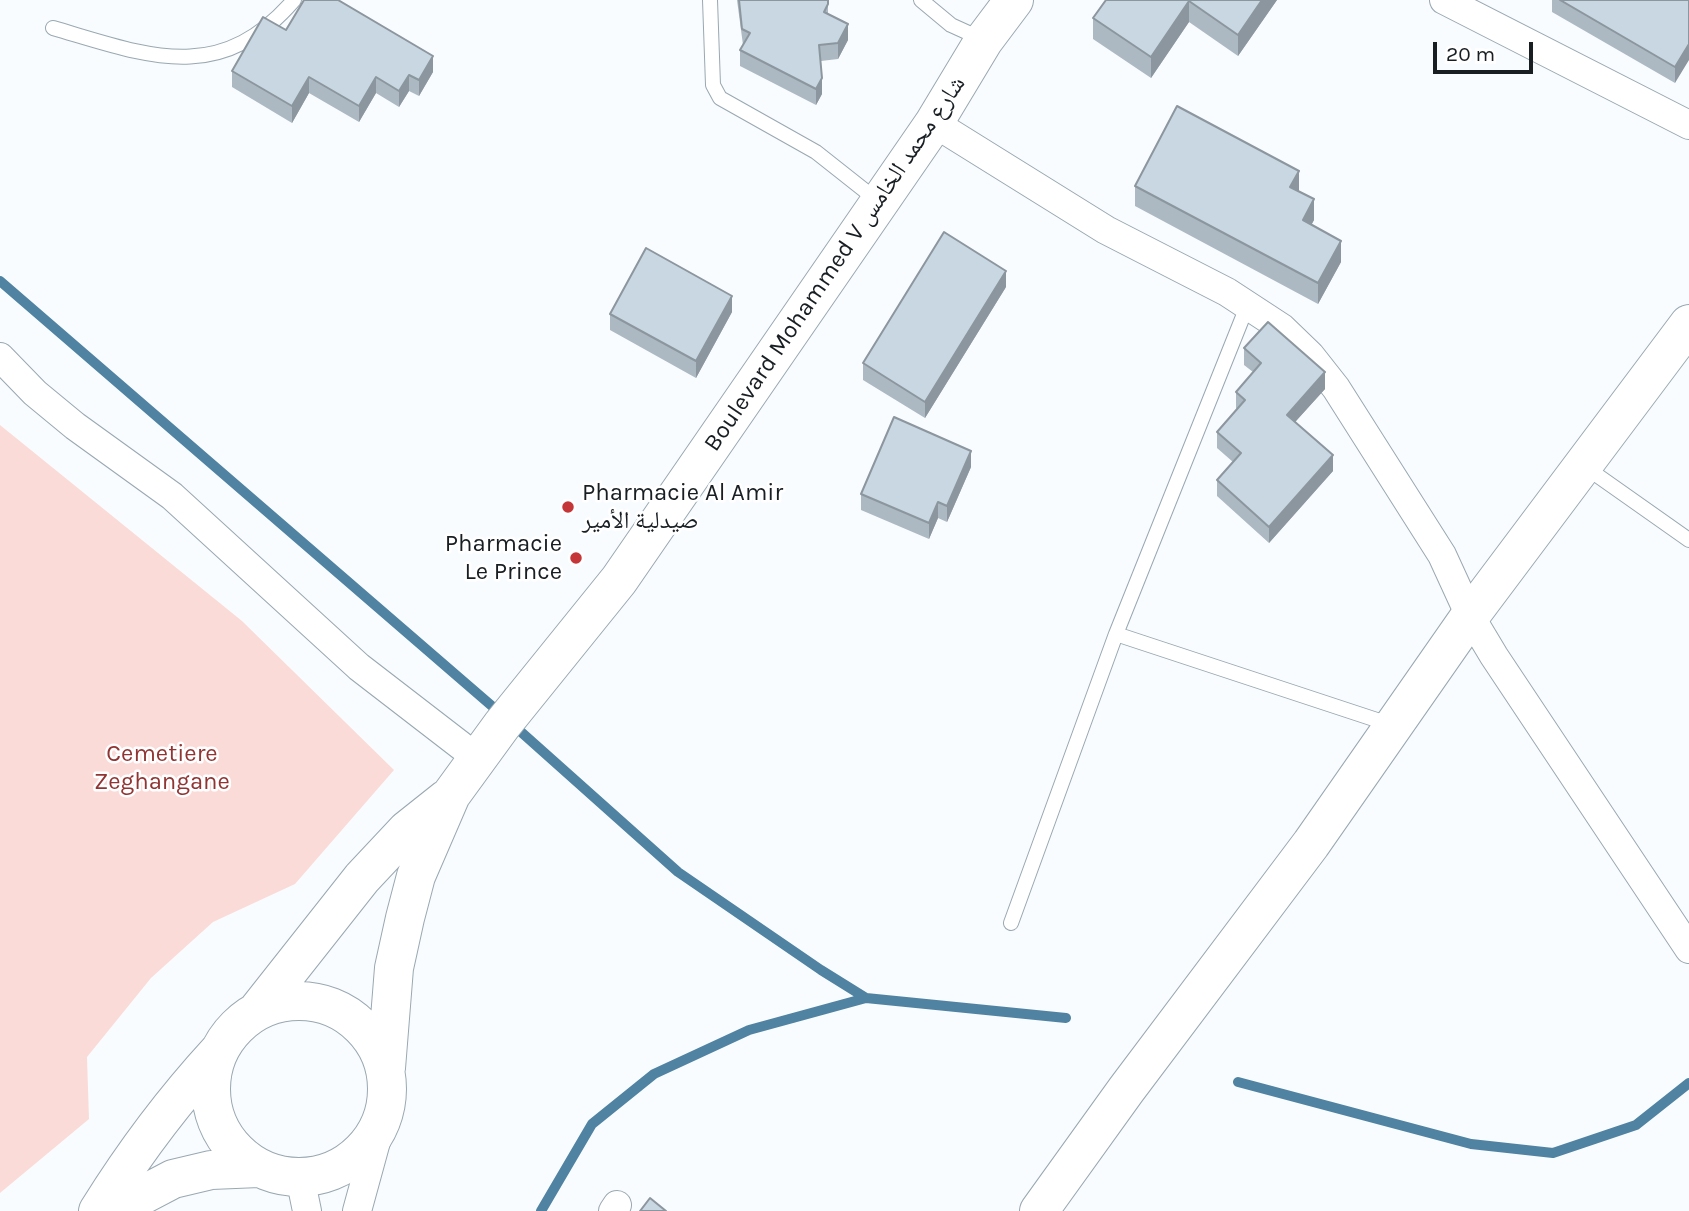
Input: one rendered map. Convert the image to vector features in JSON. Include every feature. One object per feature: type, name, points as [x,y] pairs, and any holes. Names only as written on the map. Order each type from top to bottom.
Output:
[{"type":"main road","name":"Boulevard Mohammed V شارع محمد الخامس","points":[[386,1068],[394,968],[405,918],[416,876],[451,795],[566,643],[619,580],[934,123],[985,40],[1014,0]]},
{"type":"main road","points":[[1039,1211],[1126,1090],[1311,844],[1469,616],[1689,324]]},
{"type":"main road","name":"Boulevard Mohammed V شارع محمد الخامس","points":[[257,1010],[362,878],[407,830],[451,795]]},
{"type":"main road","points":[[98,1211],[126,1165],[174,1100],[219,1051],[235,1027],[257,1010],[282,1002],[310,1000],[336,1007],[358,1022],[376,1043],[386,1068],[388,1092],[383,1116],[371,1140],[352,1160],[327,1173],[304,1194],[279,1175],[259,1168],[241,1155],[226,1138],[215,1118],[211,1095],[212,1072],[219,1051]]},
{"type":"main road","points":[[112,1211],[173,1179],[211,1170],[259,1168]]},
{"type":"street","points":[[1444,0],[1689,125]]},
{"type":"street","points":[[934,123],[1105,230],[1248,304],[1282,328],[1310,355],[1336,388],[1441,555],[1469,616],[1494,656],[1689,949]]},
{"type":"street","points":[[0,357],[35,393],[75,426],[172,496],[359,667],[477,758]]},
{"type":"street","points":[[357,1211],[383,1116]]},
{"type":"lane","points":[[53,28],[146,55],[188,58],[233,49],[260,31],[294,0]]},
{"type":"lane","points":[[710,0],[713,85],[720,98],[816,152],[880,201]]},
{"type":"lane","points":[[921,0],[951,26],[985,40]]},
{"type":"lane","points":[[1010,923],[1116,634],[1248,304]]},
{"type":"lane","points":[[1583,465],[1689,540]]},
{"type":"lane","points":[[1116,634],[1393,726]]},
{"type":"green space","name":"Cemetiere Zeghangane","points":[[0,425],[242,621],[394,770],[295,884],[213,922],[151,978],[87,1057],[89,1119],[0,1193]]},
{"type":"building","points":[[304,0],[338,0],[433,56],[419,80],[409,75],[399,91],[376,77],[359,106],[309,77],[292,106],[232,71],[263,17],[286,30]]},
{"type":"building","points":[[739,0],[828,0],[824,12],[848,24],[838,43],[819,45],[822,78],[816,89],[740,50],[750,33],[742,29]]},
{"type":"building","points":[[1106,0],[1262,0],[1238,35],[1189,1],[1151,57],[1093,18]]},
{"type":"building","points":[[1560,0],[1689,0],[1689,44],[1675,67]]},
{"type":"building","points":[[1177,106],[1299,171],[1290,187],[1314,199],[1303,220],[1341,241],[1318,283],[1135,186]]},
{"type":"building","points":[[944,232],[1006,271],[925,402],[863,363]]},
{"type":"building","points":[[646,248],[732,296],[696,361],[610,314]]},
{"type":"building","points":[[1268,322],[1325,372],[1287,415],[1333,455],[1269,527],[1217,480],[1241,453],[1217,432],[1245,400],[1236,392],[1261,363],[1244,348]]},
{"type":"building","points":[[894,417],[971,451],[947,506],[938,502],[929,523],[861,494]]},
{"type":"building","points":[[650,1198],[666,1211],[640,1211]]},
{"type":"waterway","points":[[0,281],[500,713]]},
{"type":"waterway","points":[[511,723],[678,872],[866,998]]},
{"type":"waterway","points":[[541,1211],[592,1124],[654,1074],[749,1030],[866,998],[1066,1018]]},
{"type":"waterway","points":[[1238,1082],[1471,1144],[1553,1153],[1636,1125],[1689,1083]]},
{"type":"place","name":"Pharmacie Al Amir صيدلية الأمير","points":[[568,507]]},
{"type":"place","name":"Pharmacie Le Prince","points":[[576,558]]}]
